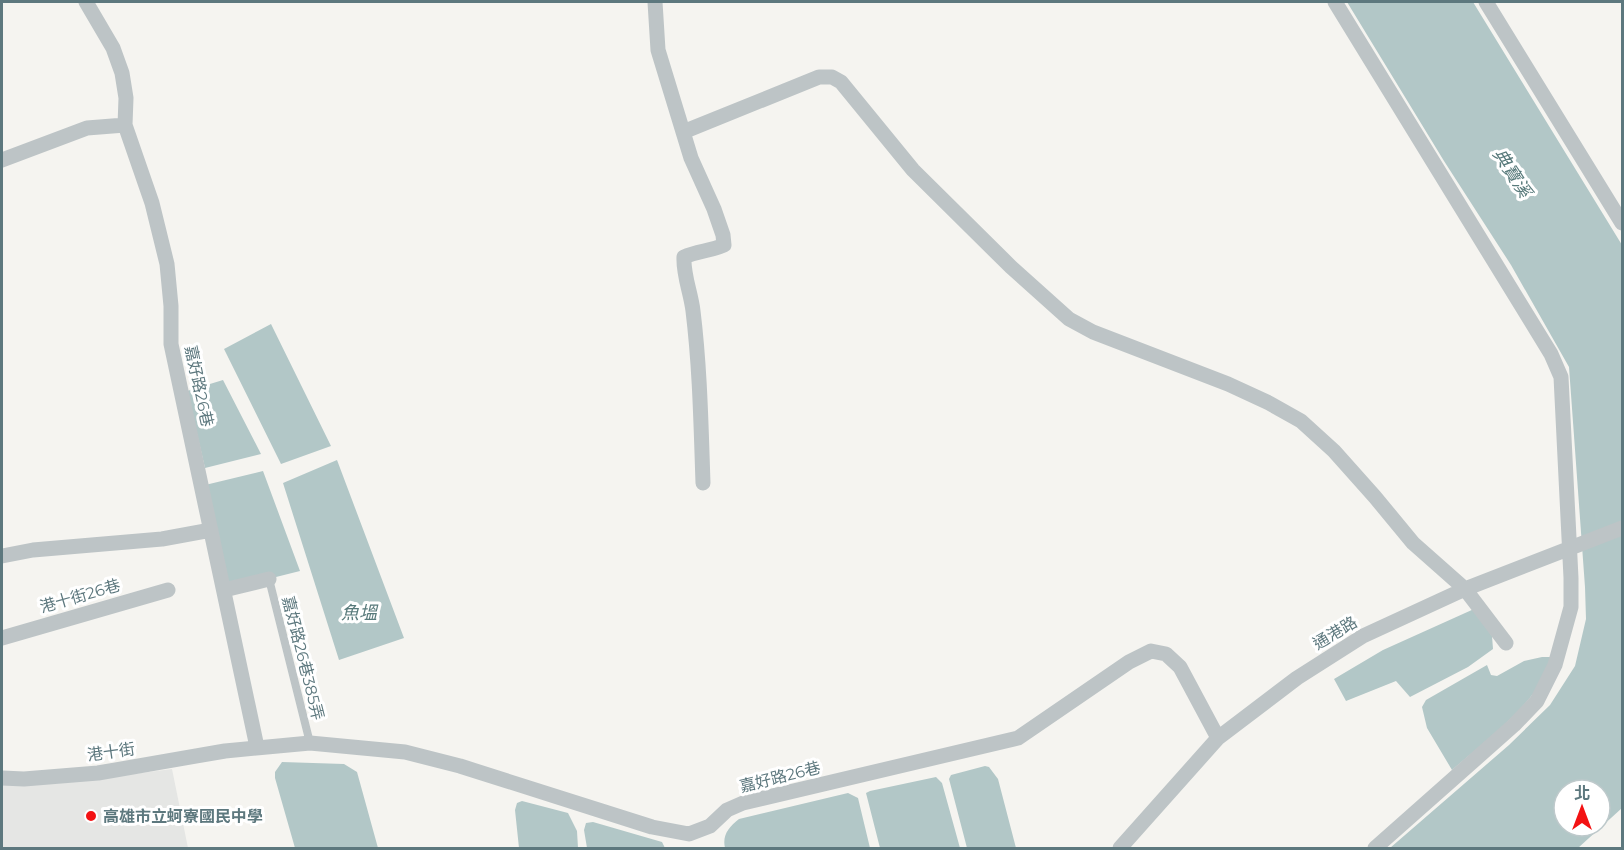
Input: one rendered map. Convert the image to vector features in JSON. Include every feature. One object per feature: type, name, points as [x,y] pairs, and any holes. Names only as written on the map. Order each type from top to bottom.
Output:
[{"type":"street","points":[[2,160],[87,128],[125,125],[126,98],[122,74],[113,48],[87,2]]},
{"type":"street","points":[[655,2],[658,50],[691,158],[714,209],[724,244],[716,249],[694,252],[684,257],[683,266],[693,312],[702,435],[702,483]]},
{"type":"street","points":[[1335,2],[1551,354],[1561,377],[1573,547],[1571,607],[1567,628],[1555,665],[1537,701],[1375,849]]},
{"type":"street","points":[[1486,2],[1623,223]]},
{"type":"street","points":[[683,132],[819,77],[832,77],[841,82],[913,170],[1011,267],[1069,319],[1093,332],[1228,384],[1269,403],[1301,422],[1334,451],[1413,543],[1465,590],[1506,643]]},
{"type":"street","name":"嘉好路26巷","points":[[125,125],[152,202],[167,264],[171,306],[171,344],[224,590],[252,748],[310,743],[405,752],[459,766],[652,827],[689,834],[710,826],[727,810],[743,803],[1018,738],[1129,662],[1151,651],[1166,654],[1180,667],[1218,738]]},
{"type":"street","name":"通港路","points":[[1120,849],[1218,738],[1296,678],[1363,636],[1465,590],[1623,528]]},
{"type":"street","points":[[2,556],[33,549],[162,539],[211,530]]},
{"type":"street","points":[[224,590],[269,579]]},
{"type":"street","name":"港十街26巷","points":[[2,638],[168,590]]},
{"type":"street","name":"港十街","points":[[2,778],[24,779],[98,773],[252,748]]},
{"type":"lane","name":"嘉好路26巷385弄","points":[[269,579],[310,743]]},
{"type":"shaded area","name":"高雄市立蚵寮國民中學","points":[[172,769],[188,848],[2,848],[2,783],[53,784]]},
{"type":"water","name":"典寶溪","points":[[1347,2],[1473,2],[1622,245],[1622,808],[1612,817],[1612,778],[1552,778],[1552,838],[1589,838],[1578,848],[1390,848],[1509,745],[1550,705],[1575,666],[1586,619],[1569,367],[1511,265],[1444,161]]},
{"type":"water","points":[[271,324],[331,446],[281,464],[224,349]]},
{"type":"water","points":[[223,380],[261,454],[205,468],[187,391]]},
{"type":"water","name":"魚塭","points":[[337,460],[404,638],[339,660],[283,483]]},
{"type":"water","points":[[263,471],[300,571],[224,590],[201,486]]},
{"type":"water","points":[[1474,609],[1492,636],[1493,649],[1468,667],[1410,697],[1396,681],[1346,701],[1334,679],[1383,650]]},
{"type":"water","points":[[1550,657],[1547,671],[1539,686],[1511,718],[1452,770],[1427,728],[1422,707],[1426,700],[1487,665],[1491,675],[1497,676],[1524,661]]},
{"type":"water","points":[[282,762],[344,764],[357,772],[378,848],[295,848],[275,778],[275,772]]},
{"type":"water","points":[[985,766],[989,767],[998,779],[1016,848],[967,848],[949,779],[951,775]]},
{"type":"water","points":[[936,777],[942,783],[960,848],[880,848],[866,793]]},
{"type":"water","points":[[848,793],[858,798],[870,848],[725,848],[727,832],[739,819]]},
{"type":"water","points":[[522,801],[568,813],[577,831],[578,848],[519,848],[515,810],[517,803]]},
{"type":"water","points":[[593,822],[662,842],[665,848],[587,848],[584,830],[586,823]]},
{"type":"place","name":"高雄市立蚵寮國民中學","points":[[91,816]]}]
